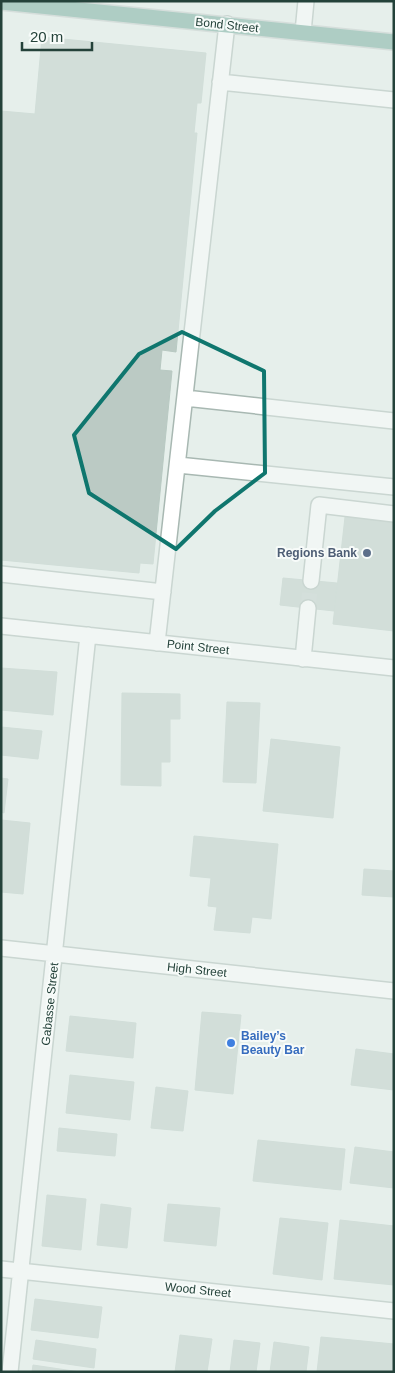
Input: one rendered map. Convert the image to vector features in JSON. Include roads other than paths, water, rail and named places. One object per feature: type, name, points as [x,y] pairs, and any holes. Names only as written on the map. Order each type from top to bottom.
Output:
[{"type":"main road","name":"Bond Street","points":[[1,2],[394,42]]},
{"type":"street","points":[[303,32],[306,1]]},
{"type":"street","points":[[157,643],[226,24]]},
{"type":"street","points":[[220,82],[394,100]]},
{"type":"street","points":[[185,398],[394,421]]},
{"type":"street","points":[[178,465],[394,487]]},
{"type":"street","points":[[311,581],[319,505],[394,514]]},
{"type":"street","points":[[1,574],[163,592]]},
{"type":"street","points":[[303,659],[308,608]]},
{"type":"street","name":"Point Street","points":[[1,626],[394,668]]},
{"type":"street","name":"Gabasse Street","points":[[10,1372],[88,635]]},
{"type":"street","name":"High Street","points":[[1,948],[394,991]]},
{"type":"street","name":"Wood Street","points":[[1,1269],[394,1311]]},
{"type":"tunnel","points":[[308,608],[311,581]]},
{"type":"place","name":"Regions Bank","points":[[367,553]]},
{"type":"place","name":"Bailey’s Beauty Bar","points":[[231,1043]]}]
